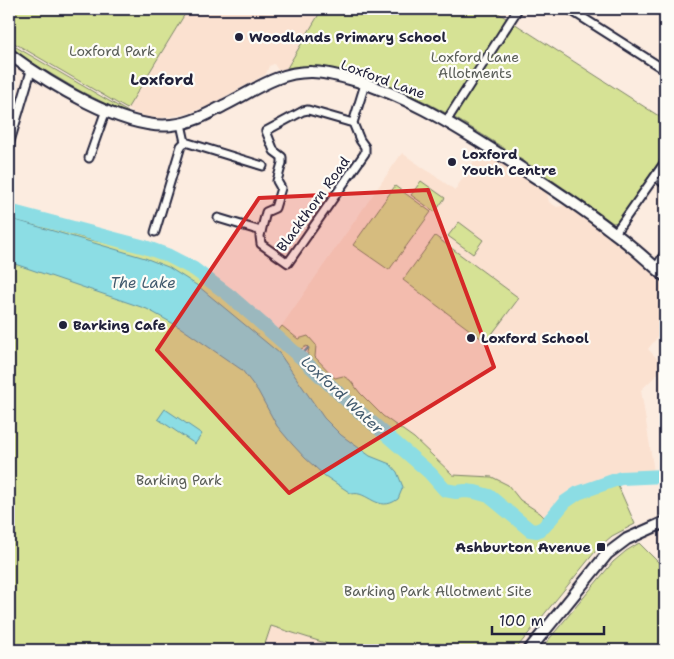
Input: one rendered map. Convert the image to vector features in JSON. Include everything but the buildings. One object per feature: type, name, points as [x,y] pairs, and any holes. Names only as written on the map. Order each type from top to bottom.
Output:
[{"type":"street","points":[[447,120],[518,9]]},
{"type":"street","points":[[568,9],[665,70]]},
{"type":"street","name":"Loxford Lane","points":[[9,54],[31,70],[75,96],[131,121],[150,125],[181,124],[197,119],[257,87],[289,74],[323,73],[365,84],[447,120],[560,193],[615,233],[665,276]]},
{"type":"street","points":[[9,145],[31,70]]},
{"type":"street","points":[[354,123],[365,84]]},
{"type":"street","points":[[89,158],[106,110]]},
{"type":"street","name":"Blackthorn Road","points":[[308,110],[354,123],[360,140],[366,147],[365,153],[288,263],[261,244],[260,236],[266,212],[275,208],[281,188],[277,182],[282,157],[274,151],[266,131],[308,110]]},
{"type":"street","points":[[181,124],[185,142]]},
{"type":"street","points":[[185,142],[263,166]]},
{"type":"street","points":[[155,232],[181,146],[185,142]]},
{"type":"street","points":[[615,233],[665,162]]},
{"type":"street","points":[[218,218],[261,231]]},
{"type":"street","points":[[656,268],[665,253]]},
{"type":"street","points":[[529,650],[607,554],[627,539],[665,522]]},
{"type":"highlighted area","points":[[428,190],[494,367],[289,493],[157,350],[259,198]]},
{"type":"shaded area","name":"Woodlands Primary School","points":[[188,9],[322,9],[287,68],[278,70],[274,64],[269,66],[266,74],[208,106],[186,114],[160,118],[147,117],[127,109]]},
{"type":"shaded area","name":"Loxford School","points":[[481,150],[547,193],[549,202],[557,207],[566,205],[606,233],[665,284],[665,328],[648,349],[665,367],[641,390],[654,472],[618,474],[576,489],[564,497],[542,524],[535,527],[528,524],[487,491],[473,488],[454,488],[445,485],[391,435],[391,432],[278,331],[402,153],[455,190]]},
{"type":"shaded area","points":[[271,626],[347,650],[263,650]]},
{"type":"green space","name":"Loxford Park","points":[[9,9],[188,9],[127,109],[9,40]]},
{"type":"green space","name":"Loxford Lane Allotments","points":[[322,9],[492,9],[665,120],[665,152],[619,222],[613,223],[551,179],[489,139],[405,92],[345,71],[316,67],[287,68]]},
{"type":"green space","points":[[9,43],[128,112],[127,114],[80,91],[17,54],[9,48]]},
{"type":"green space","points":[[421,181],[445,198],[435,212],[411,195]]},
{"type":"green space","points":[[395,186],[431,212],[389,270],[353,245]]},
{"type":"green space","name":"Barking Park","points":[[9,216],[91,240],[149,251],[191,269],[312,369],[442,490],[455,495],[467,493],[487,497],[524,529],[538,532],[547,527],[573,498],[616,481],[635,524],[612,536],[599,547],[515,650],[347,650],[271,626],[263,650],[9,650]]},
{"type":"green space","points":[[459,222],[483,240],[473,254],[448,236]]},
{"type":"green space","points":[[435,236],[519,298],[486,342],[403,280]]},
{"type":"green space","points":[[282,326],[298,339],[308,336],[316,345],[315,357],[335,378],[343,376],[350,380],[383,416],[414,438],[453,475],[492,477],[508,485],[520,500],[546,519],[539,526],[532,526],[487,491],[473,488],[449,488],[307,357],[309,348],[307,346],[299,350],[278,331]]},
{"type":"green space","points":[[639,543],[665,569],[665,650],[540,650],[613,562]]},
{"type":"water","name":"The Lake","points":[[9,218],[145,258],[168,267],[198,286],[279,353],[324,418],[341,435],[370,456],[390,464],[397,472],[403,487],[398,499],[391,503],[379,503],[363,495],[352,494],[325,476],[305,458],[277,426],[258,391],[242,370],[181,328],[147,309],[9,262]]},
{"type":"water","points":[[165,409],[202,434],[195,444],[158,419]]},
{"type":"waterway","name":"Loxford Water","points":[[9,211],[145,247],[167,255],[194,269],[229,295],[300,357],[430,473],[445,490],[475,492],[489,496],[530,530],[537,531],[544,527],[565,502],[578,493],[621,478],[665,476]]},
{"type":"waterway","points":[[300,357],[308,348]]},
{"type":"place","name":"Woodlands Primary School","points":[[239,37]]},
{"type":"place","name":"Loxford Youth Centre","points":[[452,162]]},
{"type":"place","name":"Barking Cafe","points":[[63,325]]},
{"type":"place","name":"Loxford School","points":[[471,338]]},
{"type":"place","name":"Ashburton Avenue","points":[[601,547]]},
{"type":"district","name":"Loxford","points":[[162,79]]},
{"type":"park label","name":"Barking Park Allotment Site","points":[[438,591]]}]
